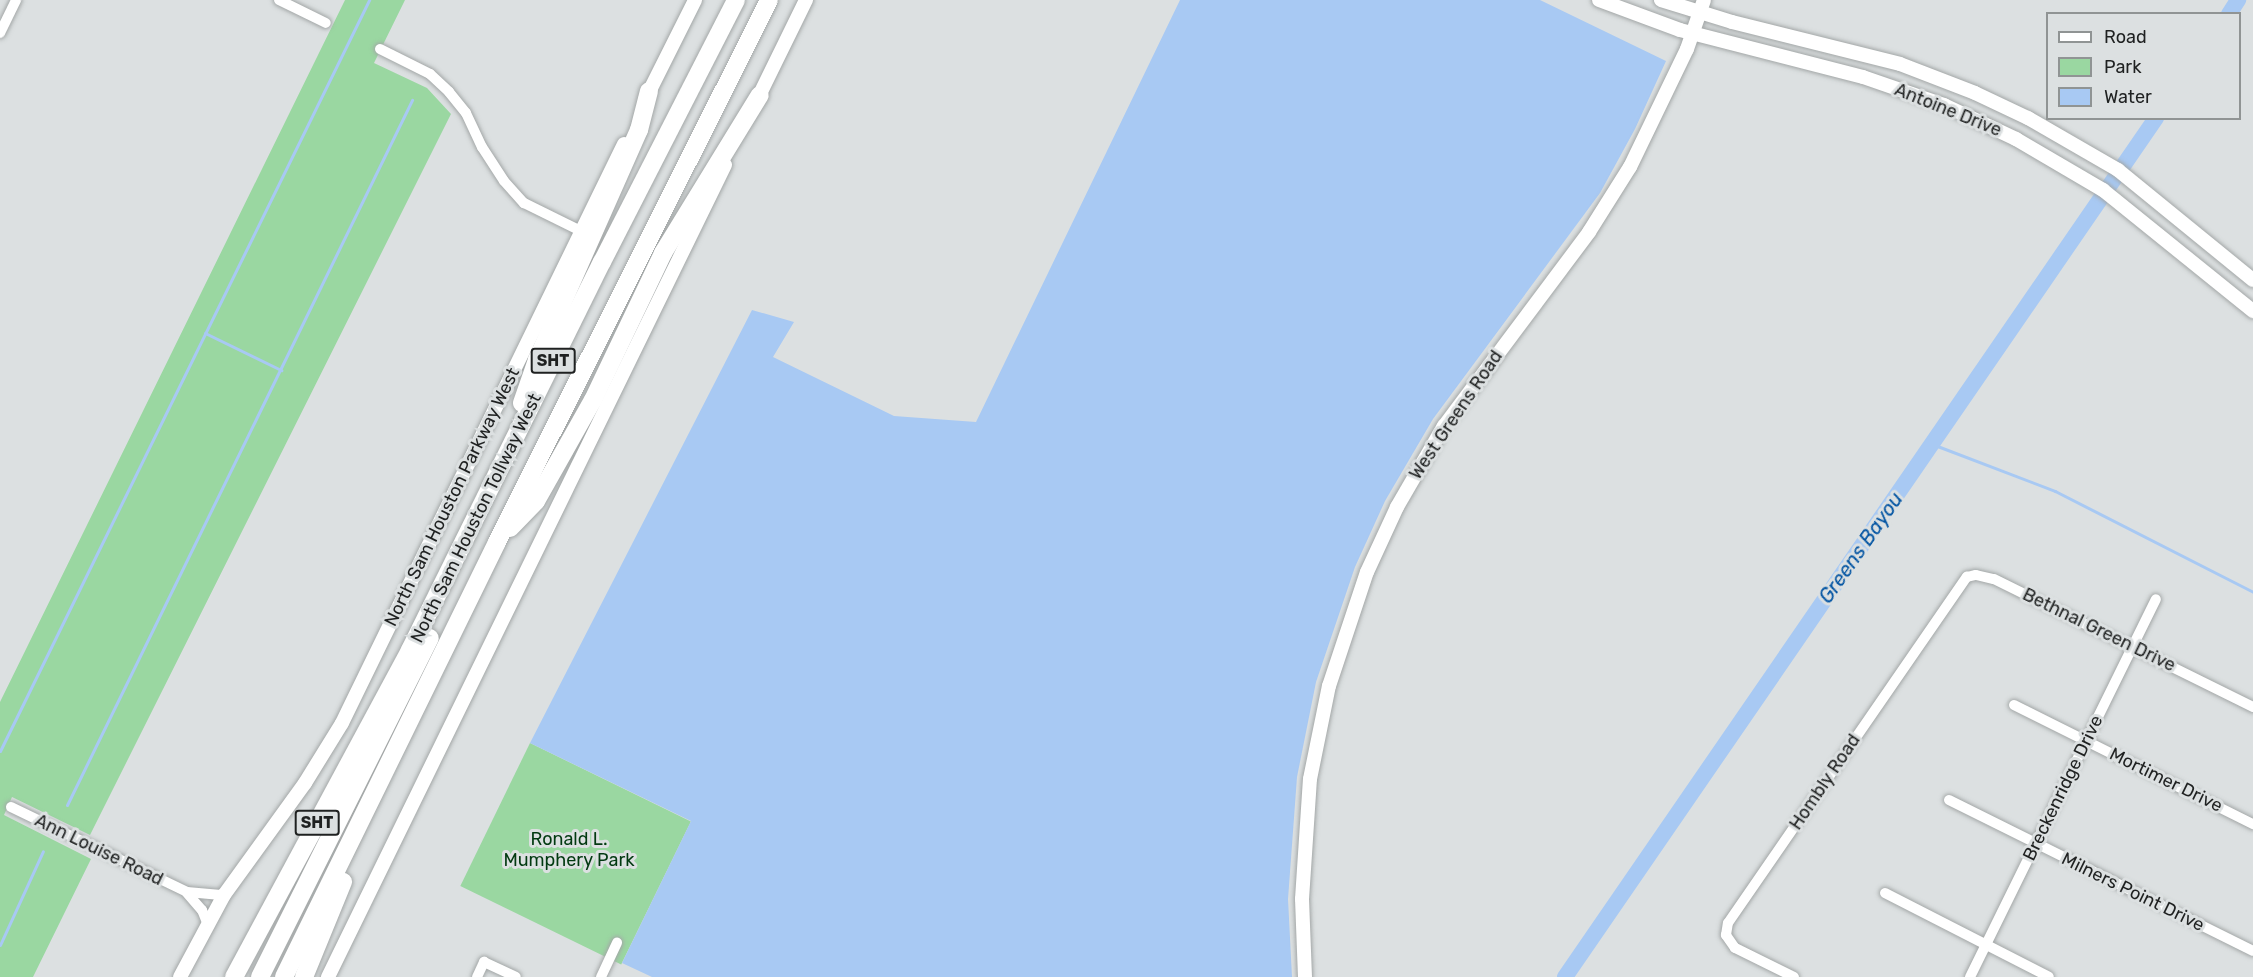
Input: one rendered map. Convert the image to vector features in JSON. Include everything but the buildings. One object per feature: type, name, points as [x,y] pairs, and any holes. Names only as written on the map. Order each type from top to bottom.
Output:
[{"type":"highway","name":"North Sam Houston Tollway West","points":[[234,977],[410,650],[607,252],[736,0]]},
{"type":"highway","name":"North Sam Houston Tollway West","points":[[284,977],[497,542],[769,0]]},
{"type":"highway","name":"North Sam Houston Tollway West","points":[[260,977],[337,829],[614,266],[690,103],[709,55]]},
{"type":"highway","points":[[501,468],[537,360],[639,130],[649,92]]},
{"type":"highway","points":[[497,542],[536,501],[593,400],[663,253],[760,95]]},
{"type":"highway","name":"North Sam Houston Tollway West","points":[[304,977],[344,878],[350,844]]},
{"type":"main road","name":"North Sam Houston Parkway West","points":[[180,977],[224,896],[305,783],[342,723],[694,0]]},
{"type":"main road","points":[[328,977],[806,0]]},
{"type":"main road","name":"Antoine Drive","points":[[1599,0],[1692,34],[1863,77],[1944,105],[2016,139],[2069,168],[2135,213],[2253,311]]},
{"type":"main road","name":"Antoine Drive","points":[[1661,0],[1702,6],[1900,64],[1957,86],[2028,118],[2082,148],[2149,193],[2253,280]]},
{"type":"main road","name":"West Greens Road","points":[[1305,977],[1302,899],[1310,779],[1329,686],[1367,572],[1397,507],[1444,426],[1611,200],[1647,135],[1702,6]]},
{"type":"main road","points":[[1863,77],[1867,55]]},
{"type":"main road","points":[[2016,139],[2028,118]]},
{"type":"main road","points":[[2170,244],[2188,225]]},
{"type":"street","points":[[0,33],[16,0]]},
{"type":"street","points":[[279,0],[326,23]]},
{"type":"street","points":[[381,49],[430,74],[449,92],[466,113],[482,147],[504,181],[524,203],[581,231]]},
{"type":"street","name":"Bethnal Green Drive","points":[[1951,598],[1967,577],[1976,575],[1994,579],[2253,707]]},
{"type":"street","name":"Hombly Road","points":[[1794,977],[1735,948],[1726,935],[1728,923],[1951,598]]},
{"type":"street","name":"Breckenridge Drive","points":[[1970,977],[2156,599]]},
{"type":"street","name":"Mortimer Drive","points":[[2014,705],[2253,824]]},
{"type":"street","name":"Milners Point Drive","points":[[1949,800],[2253,951]]},
{"type":"street","name":"Ann Louise Road","points":[[11,807],[187,892],[224,896]]},
{"type":"street","name":"Ann Louise Road","points":[[187,892],[202,910],[208,925]]},
{"type":"street","points":[[1885,893],[2049,977]]},
{"type":"street","points":[[601,977],[617,943]]},
{"type":"street","points":[[477,977],[484,962],[516,977]]},
{"type":"green space","points":[[345,0],[405,0],[374,63],[427,88],[451,114],[90,835],[12,797],[4,815],[91,859],[33,977],[0,977],[0,702]]},
{"type":"green space","name":"Ronald L. Mumphery Park","points":[[530,743],[691,821],[621,964],[460,886]]},
{"type":"water","points":[[1180,0],[1540,0],[1666,61],[1635,129],[1600,193],[1433,419],[1385,501],[1355,567],[1316,682],[1297,777],[1288,899],[1292,977],[652,977],[622,963],[691,821],[530,743],[752,310],[794,322],[773,357],[894,416],[976,422]]},
{"type":"waterway","points":[[0,751],[369,0]]},
{"type":"waterway","name":"Greens Bayou","points":[[2230,12],[2238,0]]},
{"type":"waterway","points":[[67,805],[412,100]]},
{"type":"waterway","name":"Greens Bayou","points":[[1565,977],[2155,120]]},
{"type":"waterway","points":[[205,333],[281,370]]},
{"type":"waterway","points":[[1932,444],[2055,491],[2253,592]]},
{"type":"waterway","points":[[0,945],[43,851]]}]
